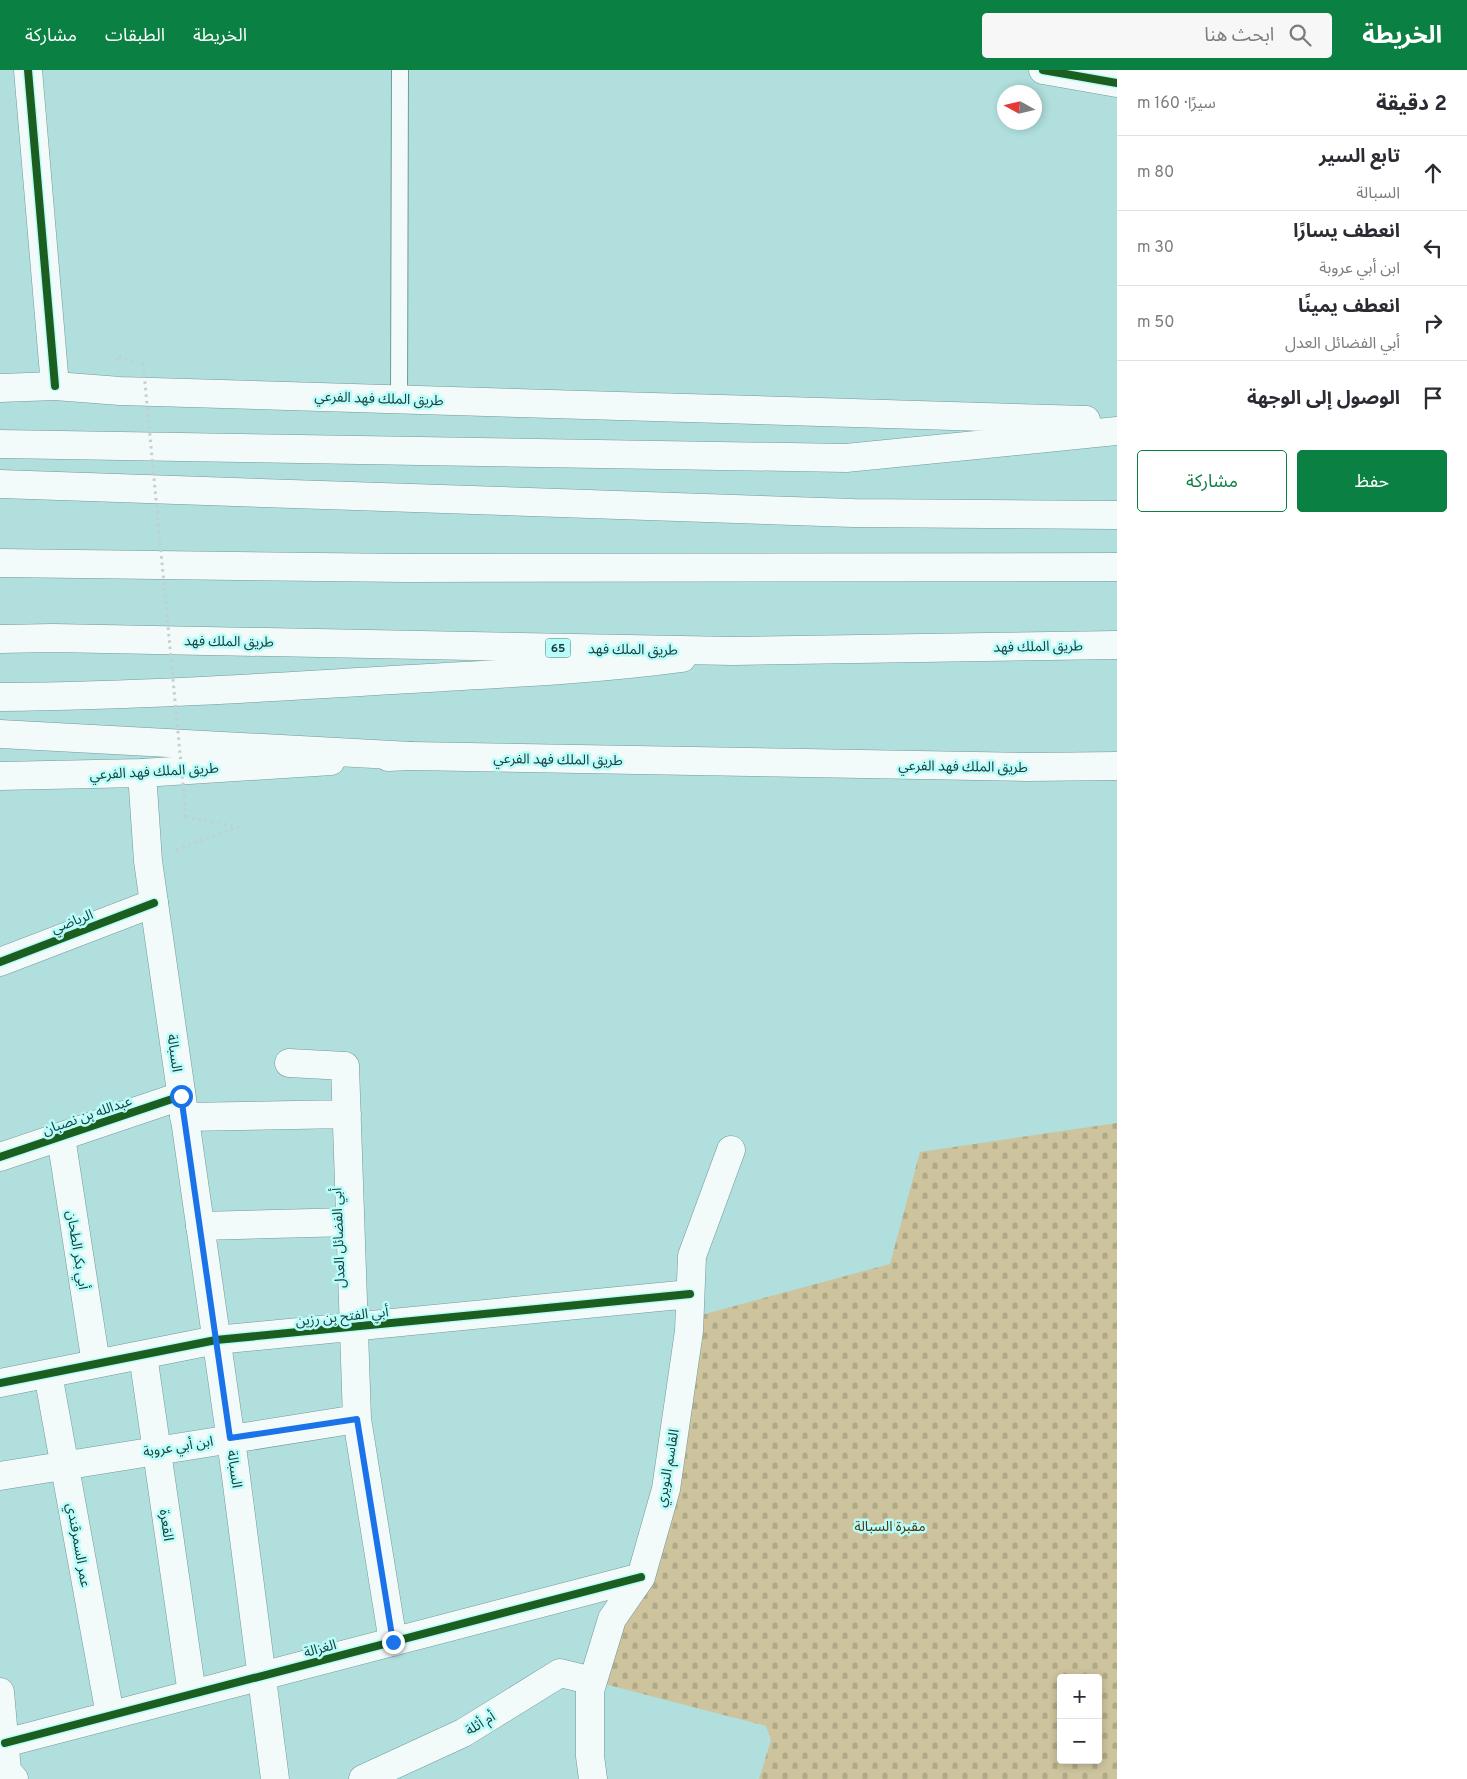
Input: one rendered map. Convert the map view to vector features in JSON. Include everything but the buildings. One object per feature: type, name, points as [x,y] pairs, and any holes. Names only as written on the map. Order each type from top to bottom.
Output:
[{"type":"main road","points":[[28,70],[55,386]]},
{"type":"main road","points":[[1043,70],[1117,83]]},
{"type":"main road","name":"طريق الملك فهد الفرعي","points":[[0,388],[55,386],[120,391],[1117,421]]},
{"type":"main road","points":[[0,444],[846,458],[1117,431]]},
{"type":"main road","points":[[0,484],[853,513],[1117,515]]},
{"type":"main road","points":[[0,563],[406,568],[1117,567]]},
{"type":"main road","name":"طريق الملك فهد","points":[[0,639],[64,638],[733,651],[1117,644]]},
{"type":"main road","points":[[0,696],[69,696],[253,688],[605,668],[733,651]]},
{"type":"main road","points":[[0,734],[411,756]]},
{"type":"main road","points":[[1028,767],[1117,747]]},
{"type":"main road","name":"طريق الملك فهد الفرعي","points":[[0,776],[142,773],[411,756],[1028,767],[1117,766]]},
{"type":"main road","points":[[1028,767],[1117,757]]},
{"type":"main road","name":"السبالة","points":[[142,773],[148,861],[230,1438],[275,1779]]},
{"type":"main road","name":"الرياضي","points":[[0,962],[154,903]]},
{"type":"main road","name":"أبي الفضائل العدل","points":[[289,1063],[346,1066],[357,1419],[393,1642]]},
{"type":"main road","name":"عبدالله بن نصبان","points":[[0,1157],[61,1137],[182,1107],[347,1114]]},
{"type":"main road","name":"أبي بكر الطحان","points":[[61,1137],[96,1364]]},
{"type":"main road","name":"القاسم النويري","points":[[593,1779],[590,1756],[590,1691],[612,1618],[641,1577],[666,1489],[689,1331],[692,1256],[731,1150]]},
{"type":"main road","points":[[200,1226],[350,1222]]},
{"type":"main road","name":"أبي الفتح بن رزين","points":[[0,1383],[216,1340],[690,1294]]},
{"type":"main road","name":"القعرة","points":[[143,1355],[192,1694]]},
{"type":"main road","name":"عمر السمرقندي","points":[[48,1374],[110,1716]]},
{"type":"main road","name":"ابن أبي عروبة","points":[[0,1476],[357,1419]]},
{"type":"main road","name":"الغزالة","points":[[5,1743],[641,1577]]},
{"type":"main road","name":"أم أثلة","points":[[363,1779],[463,1733],[560,1673],[593,1681]]},
{"type":"main road","points":[[0,1692],[7,1773]]},
{"type":"lane","points":[[399,399],[400,70]]},
{"type":"path","points":[[143,362],[186,817],[238,827],[148,861]]},
{"type":"green space","name":"مقبرة السبالة","points":[[1117,1123],[1117,1779],[759,1779],[771,1740],[766,1726],[593,1681],[641,1577],[690,1318],[890,1264],[920,1152]]},
{"type":"cycle path","points":[[28,70],[55,386]]},
{"type":"cycle path","points":[[1043,70],[1117,83]]},
{"type":"cycle path","points":[[0,962],[154,903]]},
{"type":"cycle path","points":[[0,1157],[181,1096]]},
{"type":"cycle path","points":[[0,1383],[216,1340],[690,1294]]},
{"type":"cycle path","points":[[5,1743],[641,1577]]},
{"type":"route","points":[[181,1096],[230,1438],[357,1419],[393,1642]]}]
